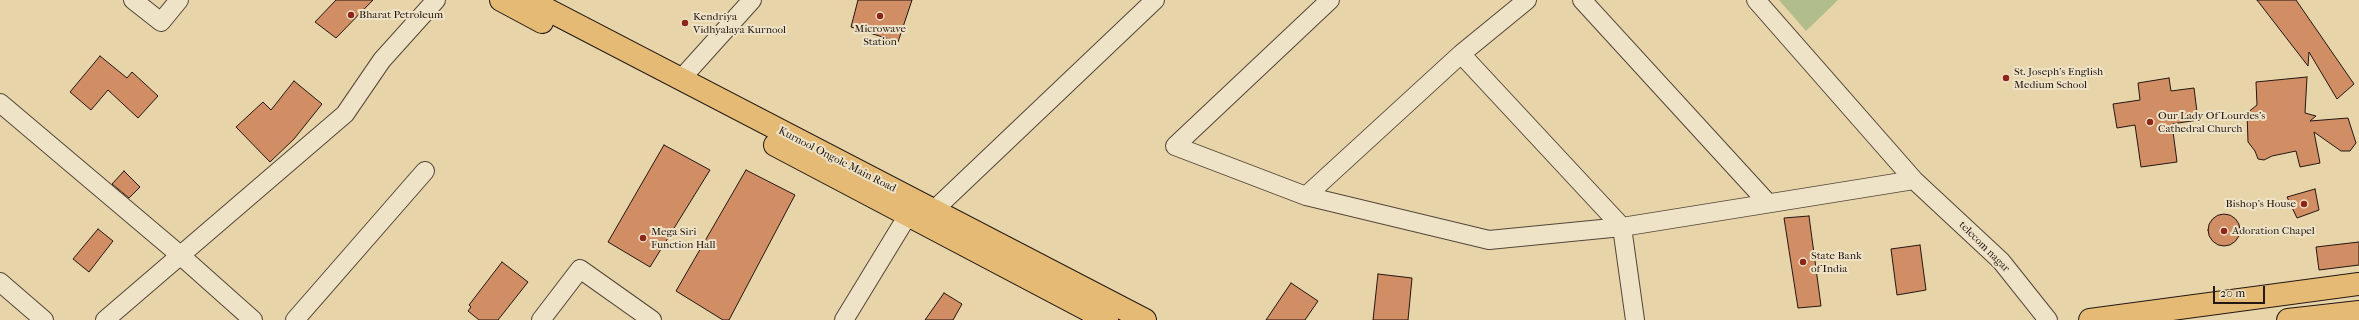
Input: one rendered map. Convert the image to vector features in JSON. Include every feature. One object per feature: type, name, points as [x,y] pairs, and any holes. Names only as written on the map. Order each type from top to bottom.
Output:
[{"type":"main road","name":"Kurnool Ongole Main Road","points":[[501,0],[1107,320]]},
{"type":"main road","name":"Kurnool Ongole Main Road","points":[[529,0],[680,80],[1145,320]]},
{"type":"main road","points":[[2090,320],[2359,284]]},
{"type":"main road","points":[[2288,320],[2359,312]]},
{"type":"street","points":[[133,0],[161,22],[179,0]]},
{"type":"street","points":[[105,320],[345,114],[382,60],[436,0]]},
{"type":"street","points":[[680,80],[752,0]]},
{"type":"street","points":[[934,210],[1155,0]]},
{"type":"street","points":[[1306,196],[1461,54],[1527,0]]},
{"type":"street","points":[[1582,0],[1767,202]]},
{"type":"street","name":"telecom nagar","points":[[1756,0],[1914,180],[2001,261],[2048,320]]},
{"type":"street","points":[[1318,4],[1175,146],[1306,196],[1489,240],[1622,227],[1767,202],[1914,180]]},
{"type":"street","points":[[1461,54],[1622,227],[1635,320]]},
{"type":"street","points":[[0,102],[180,255],[253,320]]},
{"type":"street","points":[[295,320],[425,171]]},
{"type":"street","points":[[844,320],[908,215]]},
{"type":"street","points":[[541,320],[580,269],[652,320]]},
{"type":"street","points":[[0,282],[44,320]]},
{"type":"green space","points":[[1779,0],[1838,0],[1806,31]]},
{"type":"building","points":[[336,0],[373,0],[336,38],[315,22]]},
{"type":"building","name":"Microwave Station","points":[[858,0],[912,0],[898,42],[851,27]]},
{"type":"building","points":[[2257,0],[2296,0],[2354,84],[2337,99],[2309,52],[2308,66]]},
{"type":"building","points":[[100,56],[127,78],[132,72],[158,96],[138,118],[108,90],[91,110],[70,92]]},
{"type":"building","points":[[2307,77],[2305,113],[2316,116],[2310,121],[2348,118],[2356,143],[2350,151],[2341,151],[2314,132],[2320,163],[2300,167],[2296,151],[2272,156],[2264,160],[2258,159],[2255,151],[2248,142],[2247,113],[2257,105],[2256,82]]},
{"type":"building","name":"Our Lady Of Lourdes's Cathedral Church","points":[[2169,78],[2171,91],[2194,88],[2198,120],[2172,124],[2177,162],[2141,167],[2135,125],[2117,128],[2113,104],[2140,100],[2138,83]]},
{"type":"building","points":[[294,81],[322,104],[294,139],[270,162],[236,127],[263,102],[271,110]]},
{"type":"building","points":[[664,145],[710,170],[650,267],[608,242]]},
{"type":"building","points":[[746,170],[795,195],[729,320],[723,320],[676,291]]},
{"type":"building","points":[[124,171],[140,187],[129,198],[112,184]]},
{"type":"building","name":"Bishop's House","points":[[2315,189],[2319,210],[2297,218],[2287,197]]},
{"type":"building","name":"Adoration Chapel","points":[[2221,214],[2227,214],[2237,221],[2240,230],[2239,236],[2233,243],[2227,246],[2221,246],[2211,239],[2208,233],[2208,227],[2215,217]]},
{"type":"building","name":"State Bank of India","points":[[1809,216],[1821,306],[1798,308],[1784,218]]},
{"type":"building","points":[[98,229],[113,241],[89,272],[73,259]]},
{"type":"building","points":[[2359,242],[2359,265],[2319,270],[2316,247]]},
{"type":"building","points":[[1920,245],[1926,290],[1897,295],[1891,249]]},
{"type":"building","points":[[502,262],[528,282],[498,320],[479,320],[468,311],[471,307],[469,305]]},
{"type":"building","points":[[1378,274],[1412,278],[1408,320],[1373,320]]},
{"type":"building","points":[[1291,283],[1318,301],[1305,320],[1266,320]]},
{"type":"building","points":[[944,293],[962,304],[953,320],[925,320]]},
{"type":"place","name":"Bharat Petroleum","points":[[351,15]]},
{"type":"place","name":"Microwave Station","points":[[880,16]]},
{"type":"place","name":"Kendriya Vidhyalaya Kurnool","points":[[685,23]]},
{"type":"place","name":"St. Joseph's English Medium School","points":[[2006,78]]},
{"type":"place","name":"Our Lady Of Lourdes's Cathedral Church","points":[[2150,122]]},
{"type":"place","name":"Bishop's House","points":[[2304,204]]},
{"type":"place","name":"Adoration Chapel","points":[[2224,231]]},
{"type":"place","name":"Mega Siri Function Hall","points":[[643,238]]},
{"type":"place","name":"State Bank of India","points":[[1803,262]]}]
